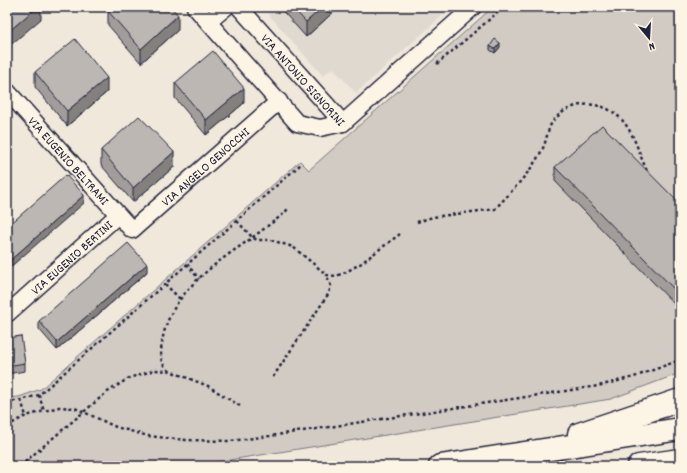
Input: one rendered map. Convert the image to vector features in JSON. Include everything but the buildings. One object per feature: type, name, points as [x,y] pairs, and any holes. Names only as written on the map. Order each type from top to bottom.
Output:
[{"type":"highway","points":[[516,454],[680,400]]},
{"type":"highway","points":[[440,466],[680,429]]},
{"type":"highway","points":[[639,466],[680,460]]},
{"type":"street","name":"VIA ANTONIO SIGNORINI","points":[[195,7],[297,123],[320,128],[343,123],[239,7]]},
{"type":"street","points":[[208,22],[226,7]]},
{"type":"street","points":[[343,123],[473,7]]},
{"type":"street","name":"VIA EUGENIO BELTRAMI","points":[[7,91],[132,230]]},
{"type":"street","name":"VIA ANGELO GENOCCHI","points":[[132,230],[279,101]]},
{"type":"street","name":"VIA EUGENIO BERTINI","points":[[7,314],[118,215]]},
{"type":"path","points":[[437,64],[504,7]]},
{"type":"path","points":[[417,222],[433,217],[495,209],[531,168],[543,149],[552,122],[573,106],[598,105],[608,109],[618,116],[627,126],[648,173]]},
{"type":"path","points":[[7,402],[39,395],[301,164]]},
{"type":"path","points":[[170,371],[163,364],[161,350],[163,335],[172,312],[180,299],[199,279],[224,257],[288,209]]},
{"type":"path","points":[[237,220],[252,237],[257,240],[271,240],[293,247],[327,275],[331,286],[329,292],[273,377]]},
{"type":"path","points":[[327,275],[336,276],[346,272],[360,264],[400,234]]},
{"type":"path","points":[[187,264],[199,279]]},
{"type":"path","points":[[165,284],[180,299]]},
{"type":"path","points":[[7,426],[26,416],[59,407],[75,408],[116,427],[148,436],[186,440],[230,441],[598,386],[634,377],[680,360]]},
{"type":"path","points":[[20,466],[106,393],[129,378],[155,370],[170,371],[208,386],[240,406]]},
{"type":"path","points":[[39,395],[44,411]]},
{"type":"path","points":[[21,400],[26,416]]},
{"type":"shaded area","points":[[262,7],[452,7],[356,93],[333,68],[323,76]]},
{"type":"shaded area","points":[[493,7],[680,7],[680,373],[611,399],[192,466],[7,466],[7,398],[19,397],[41,389],[300,161],[309,170]]}]
